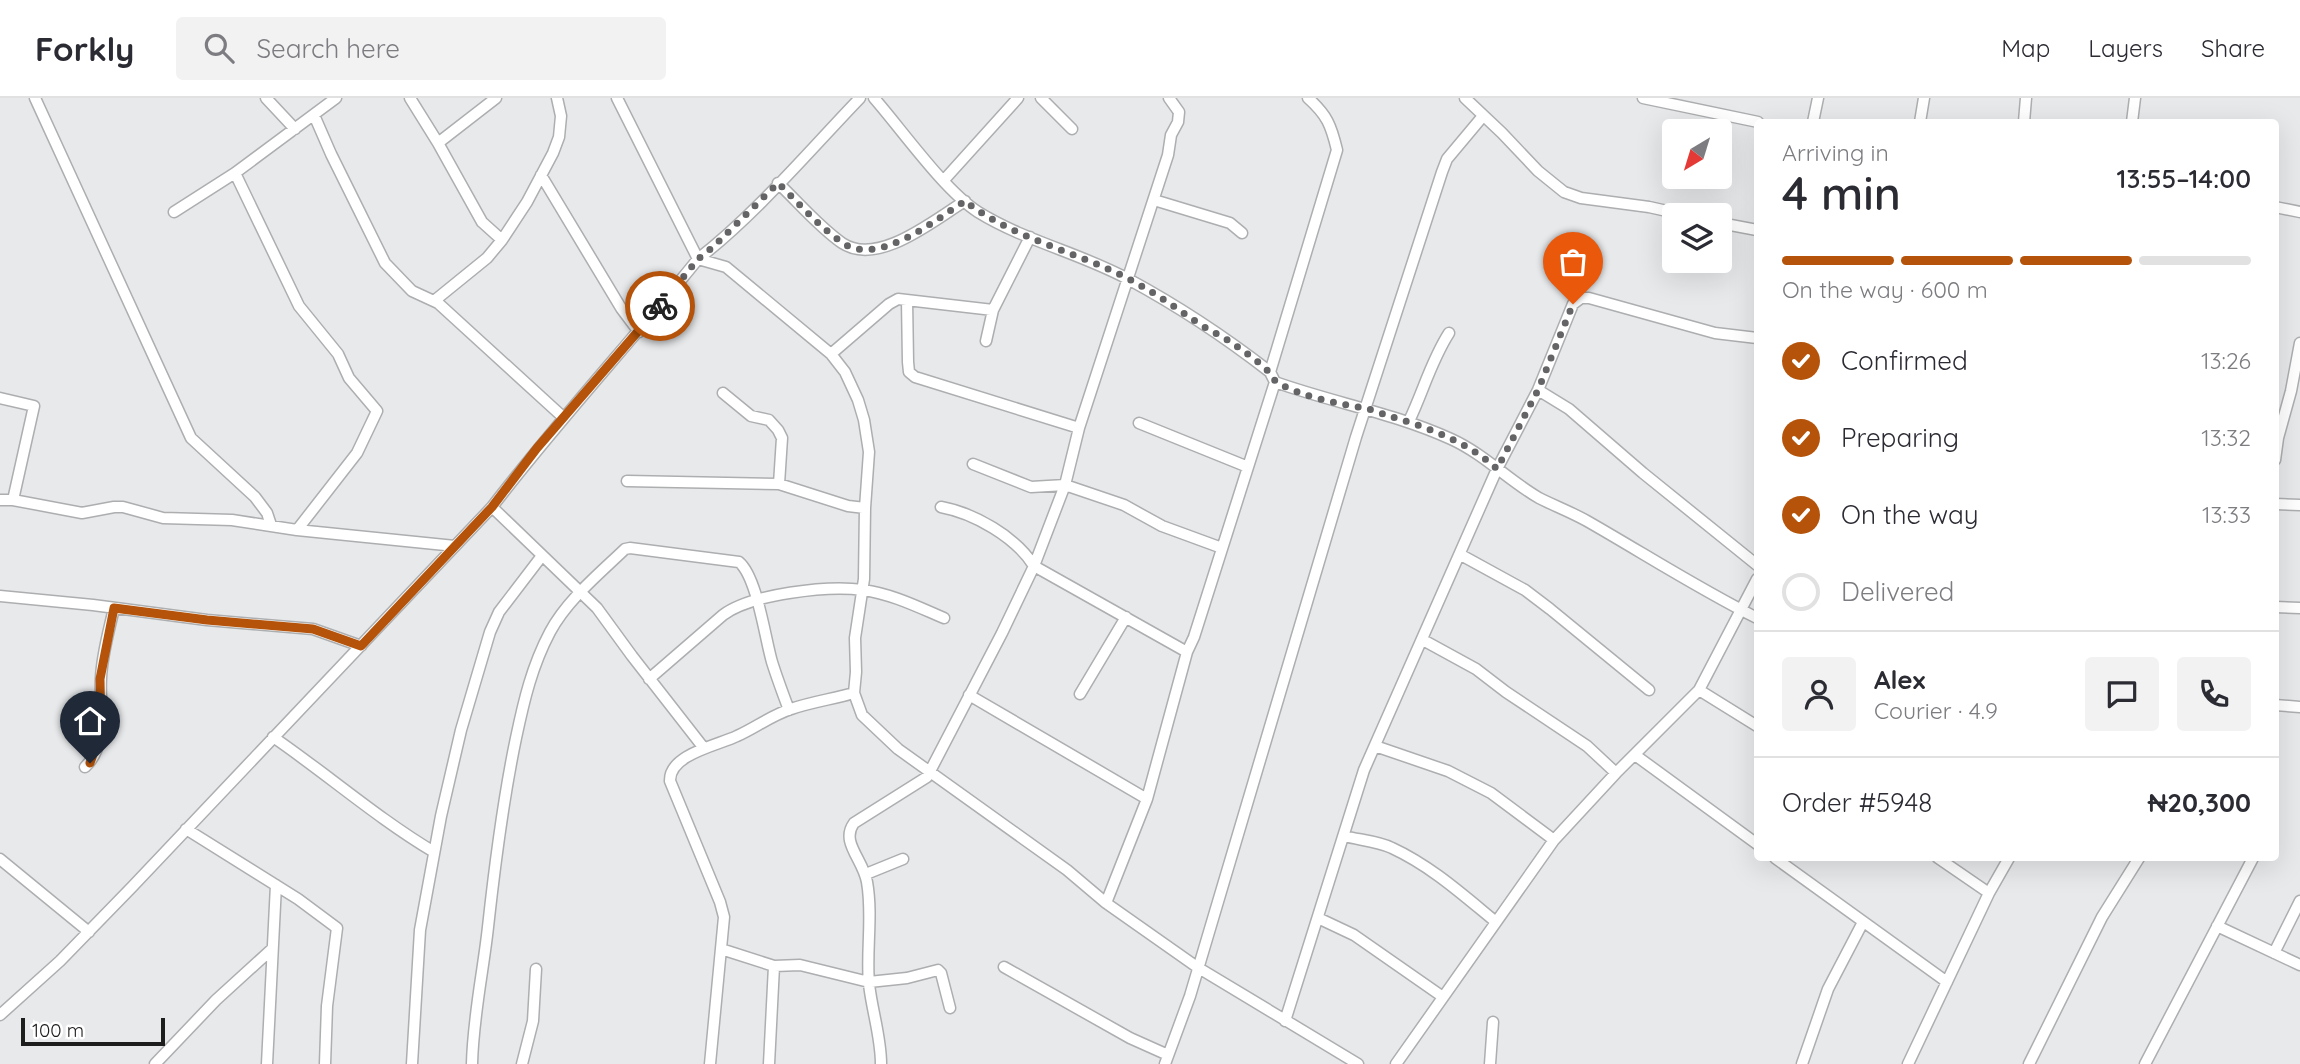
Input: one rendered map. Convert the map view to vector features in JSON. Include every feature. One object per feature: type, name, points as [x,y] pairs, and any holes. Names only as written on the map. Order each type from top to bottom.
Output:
[{"type":"street","points":[[35,98],[191,438],[254,497],[267,513],[271,525]]},
{"type":"street","points":[[267,98],[295,129]]},
{"type":"street","points":[[174,212],[235,173],[336,98]]},
{"type":"street","points":[[410,98],[439,144],[481,222],[502,240]]},
{"type":"street","points":[[439,144],[496,98]]},
{"type":"street","points":[[434,301],[487,258],[527,202],[559,136],[561,116],[557,98]]},
{"type":"street","points":[[617,98],[698,259],[726,267],[831,354],[845,372],[864,420],[869,452],[862,590],[855,638],[854,693],[862,715],[898,750],[1067,870],[1106,903],[1197,967],[1358,1064]]},
{"type":"street","points":[[0,1015],[89,932],[492,507],[537,448],[639,332],[698,259],[778,183],[860,98]]},
{"type":"street","points":[[874,98],[944,180],[978,212],[1129,279],[1151,294],[1175,305],[1198,323],[1233,344],[1273,377],[1318,398],[1409,421],[1454,440],[1538,497],[1583,519],[1754,617]]},
{"type":"street","points":[[944,180],[1018,98]]},
{"type":"street","points":[[1041,98],[1072,129]]},
{"type":"street","points":[[881,1064],[869,982],[870,899],[866,874],[849,841],[849,830],[854,823],[930,773],[1034,566],[1065,485],[1079,428],[1154,200],[1168,155],[1171,135],[1178,122],[1179,112],[1169,98]]},
{"type":"street","points":[[1106,903],[1147,799],[1187,652],[1248,467],[1337,150],[1332,128],[1323,111],[1308,98]]},
{"type":"street","points":[[1465,98],[1538,171],[1564,192],[1581,198],[1662,210]]},
{"type":"street","points":[[1643,98],[1754,121]]},
{"type":"street","points":[[1814,119],[1818,98]]},
{"type":"street","points":[[1920,119],[1924,98]]},
{"type":"street","points":[[2024,119],[2026,98]]},
{"type":"street","points":[[2132,119],[2135,98]]},
{"type":"street","points":[[314,115],[385,263],[412,291],[434,301],[513,369],[564,418]]},
{"type":"street","points":[[1004,967],[1166,1060],[1190,996],[1311,585],[1442,172],[1447,159],[1483,117]]},
{"type":"street","points":[[235,173],[299,306],[338,354],[349,378],[377,411],[357,453],[297,530]]},
{"type":"street","points":[[541,175],[621,308],[639,332]]},
{"type":"street","points":[[778,183],[832,234],[844,244],[856,249],[874,250],[891,244],[965,201]]},
{"type":"street","points":[[1154,200],[1230,223],[1242,233]]},
{"type":"street","points":[[2279,208],[2300,212]]},
{"type":"street","points":[[1732,225],[1754,229]]},
{"type":"street","points":[[986,341],[993,310],[1030,237]]},
{"type":"street","points":[[1285,1021],[1364,770],[1497,469],[1538,390],[1573,304],[1581,298],[1679,321],[1715,333],[1754,338]]},
{"type":"street","points":[[831,354],[898,299],[993,310]]},
{"type":"street","points":[[907,300],[909,372],[915,377],[1079,428]]},
{"type":"street","points":[[1409,421],[1421,397],[1430,368],[1449,333]]},
{"type":"street","points":[[2279,432],[2295,398],[2300,343]]},
{"type":"street","points":[[1538,390],[1569,409],[1754,563]]},
{"type":"street","points":[[723,393],[751,416],[769,419],[778,430],[782,438],[779,484]]},
{"type":"street","points":[[0,398],[34,406],[13,500]]},
{"type":"street","points":[[1139,423],[1248,467]]},
{"type":"street","points":[[973,464],[1031,487],[1065,485],[1124,505],[1162,526],[1222,548]]},
{"type":"street","points":[[627,481],[779,484],[848,506],[865,508]]},
{"type":"street","points":[[0,500],[82,513],[124,507],[163,518],[232,520],[297,530],[455,546]]},
{"type":"street","points":[[2279,504],[2300,505]]},
{"type":"street","points":[[492,507],[597,608],[703,747]]},
{"type":"street","points":[[940,507],[962,512],[986,523],[1019,548],[1034,566],[1187,652]]},
{"type":"street","points":[[472,1064],[473,1025],[488,931],[498,834],[524,702],[533,668],[551,629],[581,592],[625,549],[739,562],[746,568],[751,580],[772,661],[789,710]]},
{"type":"street","points":[[1461,555],[1533,597],[1649,690]]},
{"type":"street","points":[[412,1064],[420,930],[461,730],[490,632],[499,612],[541,556]]},
{"type":"street","points":[[1396,1064],[1555,840],[1616,773],[1699,690],[1754,584]]},
{"type":"street","points":[[649,678],[732,608],[756,599],[803,592],[862,590],[897,598],[944,618]]},
{"type":"street","points":[[0,596],[207,620],[313,629],[361,646]]},
{"type":"street","points":[[2279,607],[2300,608]]},
{"type":"street","points":[[85,767],[93,757],[101,731],[100,679],[114,608]]},
{"type":"street","points":[[1080,694],[1126,617]]},
{"type":"street","points":[[1423,640],[1476,668],[1506,692],[1587,746],[1616,773]]},
{"type":"street","points":[[1699,690],[1754,724]]},
{"type":"street","points":[[710,1064],[724,917],[669,775],[674,768],[703,747],[735,737],[789,710],[854,693]]},
{"type":"street","points":[[969,695],[1147,799]]},
{"type":"street","points":[[2279,705],[2300,707]]},
{"type":"street","points":[[272,737],[393,827],[434,852]]},
{"type":"street","points":[[1375,746],[1448,772],[1482,788],[1525,816],[1555,840]]},
{"type":"street","points":[[1635,755],[1754,842]]},
{"type":"street","points":[[186,829],[276,885],[337,928],[327,1006],[325,1064]]},
{"type":"street","points":[[1344,836],[1390,847],[1420,863],[1448,882],[1496,922]]},
{"type":"street","points":[[0,859],[89,932]]},
{"type":"street","points":[[866,874],[903,859]]},
{"type":"street","points":[[1779,861],[1947,982]]},
{"type":"street","points":[[1942,861],[1989,893]]},
{"type":"street","points":[[1908,1064],[1989,893],[2007,861]]},
{"type":"street","points":[[2029,1064],[2102,917],[2136,861]]},
{"type":"street","points":[[2145,1064],[2251,861]]},
{"type":"street","points":[[267,1064],[276,885]]},
{"type":"street","points":[[2274,953],[2300,901]]},
{"type":"street","points":[[1318,918],[1354,935],[1443,997]]},
{"type":"street","points":[[1802,1064],[1828,989],[1863,922]]},
{"type":"street","points":[[2217,926],[2300,965]]},
{"type":"street","points":[[155,1064],[216,1000],[272,949]]},
{"type":"street","points":[[721,949],[775,966],[800,965],[869,982],[939,970],[950,1008]]},
{"type":"street","points":[[769,1064],[775,966]]},
{"type":"street","points":[[522,1064],[533,1021],[536,969]]},
{"type":"street","points":[[1490,1064],[1493,1022]]},
{"type":"way so far","points":[[660,306],[698,259],[778,183],[832,234],[844,244],[856,249],[874,250],[891,244],[965,201],[978,212],[1129,279],[1151,294],[1175,305],[1270,372],[1275,382],[1318,398],[1409,421],[1454,440],[1497,469],[1538,390],[1573,304]]},
{"type":"route","points":[[90,763],[101,731],[100,679],[114,608],[207,620],[313,629],[361,646],[492,507],[537,448],[660,306]]}]
